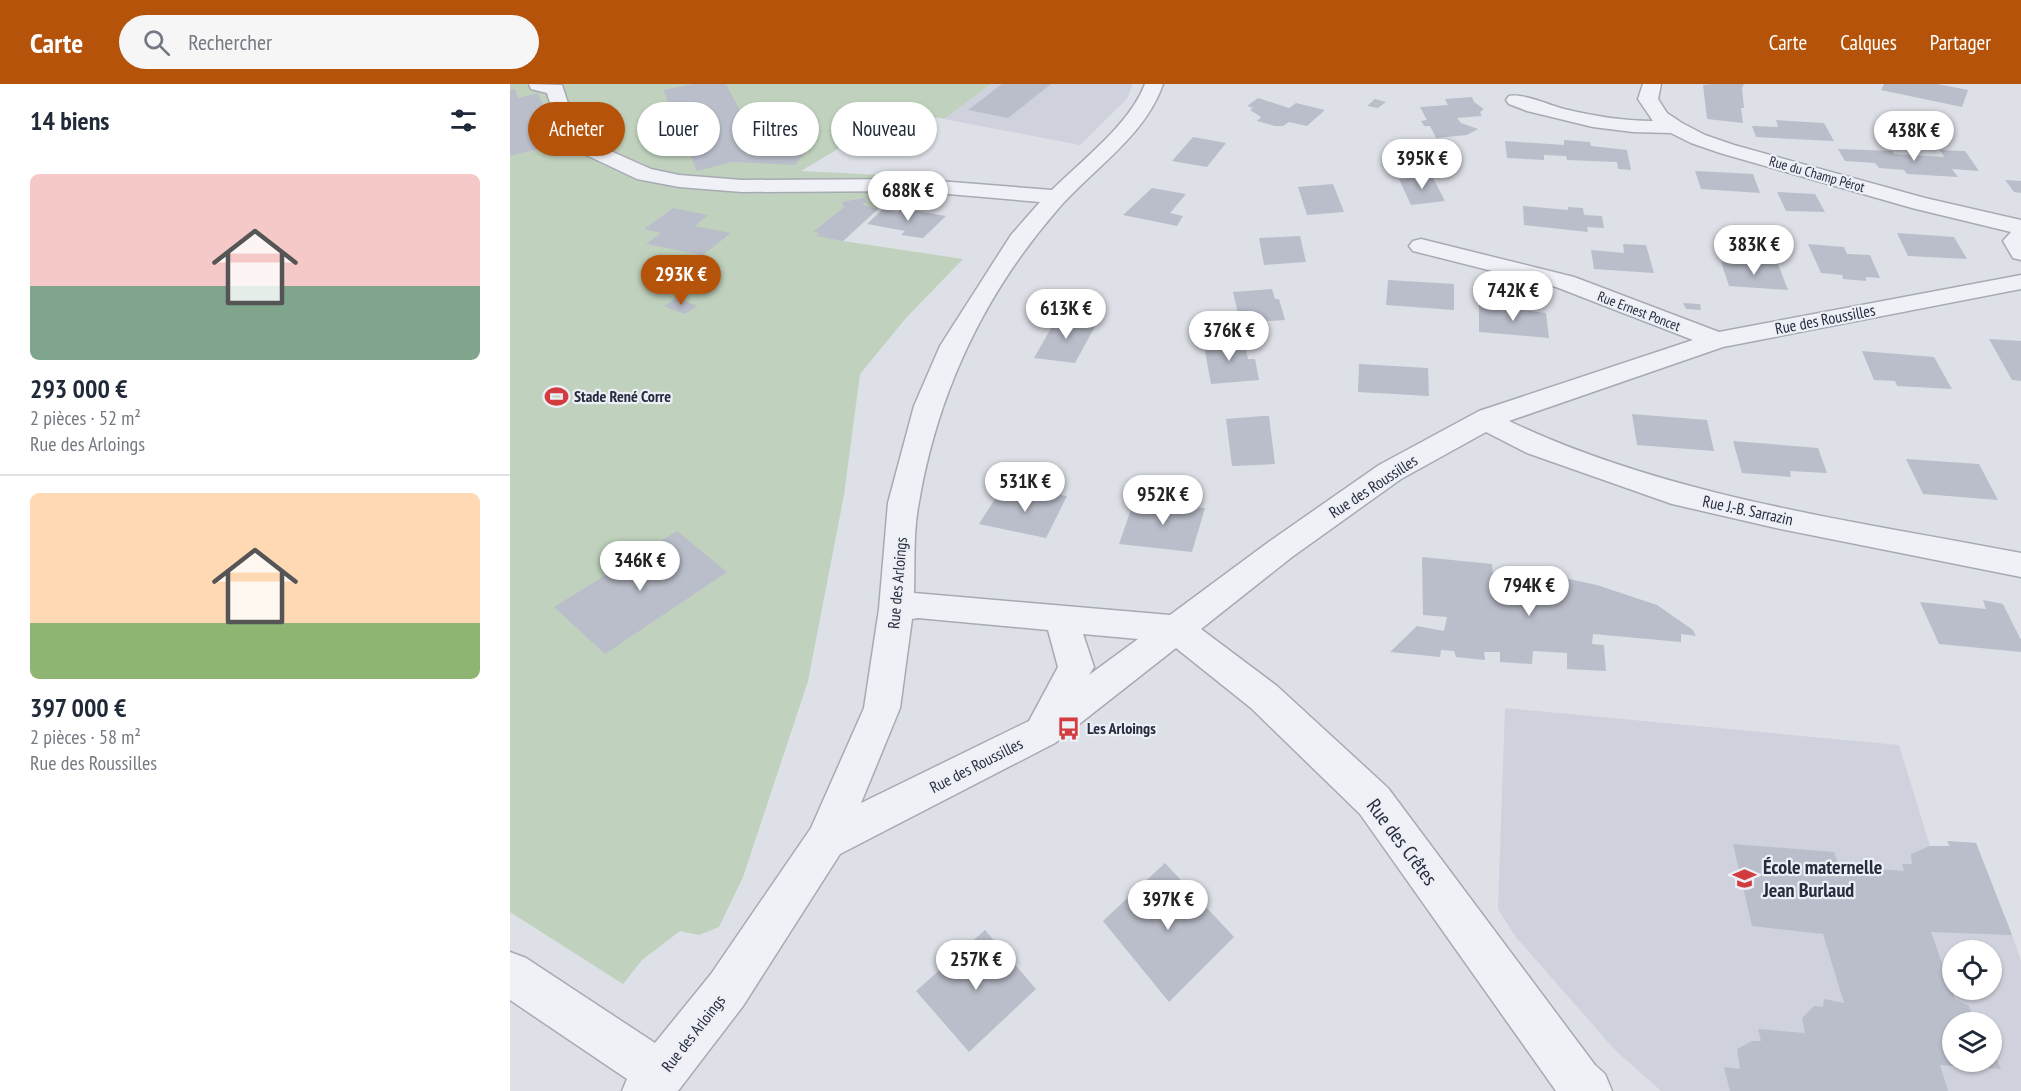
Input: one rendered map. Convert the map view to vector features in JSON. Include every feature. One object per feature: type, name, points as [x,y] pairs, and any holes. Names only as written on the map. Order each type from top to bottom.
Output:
[{"type":"street","name":"Rue des Arloings","points":[[654,1082],[727,990],[826,841],[882,708],[896,609],[903,503],[928,406],[959,337],[1019,240],[1057,197],[1128,126],[1149,98],[1154,84]]},
{"type":"street","name":"Rue du Champ Pérot","points":[[1652,84],[1648,99],[1660,117],[1675,128],[1698,139],[1961,213],[2019,239]]},
{"type":"street","points":[[538,85],[555,89],[570,140],[645,174],[679,182],[742,186],[913,185],[1057,197]]},
{"type":"street","name":"Rue du Champ Pérot","points":[[1516,100],[1538,109],[1612,126],[1675,128]]},
{"type":"street","name":"Rue Ernest Poncet","points":[[1421,246],[1565,282],[1717,340]]},
{"type":"street","name":"Rue des Roussilles","points":[[1991,288],[2019,274],[2021,268]]},
{"type":"street","name":"Rue des Roussilles","points":[[826,841],[1042,732],[1281,549],[1390,472],[1489,418],[1717,340],[2021,282]]},
{"type":"street","name":"Rue J.-B. Sarrazin","points":[[1489,418],[1498,428],[1537,446],[1672,493],[1776,517],[2021,565]]},
{"type":"street","points":[[896,609],[918,605],[1176,628]]},
{"type":"street","points":[[1042,732],[1076,667],[1061,618]]},
{"type":"street","name":"Rue des Crêtes","points":[[1176,628],[1264,697],[1374,801],[1578,1082],[1588,1091]]},
{"type":"street","points":[[510,974],[654,1082]]},
{"type":"shaded area","points":[[991,84],[1133,84],[1127,99],[1080,145],[944,119]]},
{"type":"shaded area","name":"École maternelle Jean Burlaud","points":[[1505,708],[1899,745],[1930,846],[1949,846],[1947,841],[1976,843],[2012,935],[2021,961],[2021,1091],[1661,1091],[1615,1050],[1515,936],[1498,909]]},
{"type":"green space","points":[[510,84],[991,84],[944,119],[937,118],[937,102],[831,102],[831,153],[801,171],[902,176],[878,209],[843,241],[963,259],[906,318],[860,374],[844,495],[808,681],[743,877],[719,927],[699,935],[680,931],[642,960],[623,984],[510,912]]},
{"type":"building","points":[[693,84],[726,84],[736,102],[732,102],[732,156],[803,156],[795,165],[732,162],[697,171],[691,156],[720,156],[720,102],[668,102],[663,90]]},
{"type":"building","points":[[1002,84],[1051,84],[1008,118],[968,110]]},
{"type":"building","points":[[1744,84],[1742,88],[1744,108],[1741,108],[1743,123],[1707,119],[1703,85]]},
{"type":"building","points":[[1884,84],[1937,84],[1968,90],[1962,107],[1881,90]]},
{"type":"building","points":[[515,89],[518,98],[538,93],[542,102],[528,102],[528,152],[510,156],[510,90]]},
{"type":"building","points":[[1472,97],[1474,102],[1484,109],[1480,112],[1482,116],[1457,118],[1461,123],[1478,129],[1467,135],[1436,138],[1430,126],[1424,126],[1421,121],[1427,120],[1420,107],[1448,105],[1445,99]]},
{"type":"building","points":[[1258,98],[1289,108],[1296,103],[1325,110],[1307,126],[1289,122],[1283,126],[1275,126],[1257,121],[1261,117],[1250,110],[1253,108],[1247,106]]},
{"type":"building","points":[[1375,99],[1386,102],[1378,108],[1367,106]]},
{"type":"building","points":[[1776,120],[1824,123],[1834,141],[1756,137],[1752,126],[1778,127]]},
{"type":"building","points":[[1193,137],[1226,143],[1207,167],[1172,161]]},
{"type":"building","points":[[1564,140],[1590,142],[1591,146],[1627,150],[1631,170],[1618,169],[1617,162],[1567,160],[1566,156],[1544,155],[1544,160],[1507,158],[1505,141],[1564,145]]},
{"type":"building","points":[[1838,149],[1892,151],[1895,154],[1944,157],[1940,150],[1965,151],[1979,171],[1952,169],[1958,177],[1907,174],[1904,170],[1879,168],[1875,163],[1845,161]]},
{"type":"building","points":[[1695,171],[1753,174],[1760,193],[1701,189]]},
{"type":"building","points":[[1432,176],[1445,201],[1411,205],[1399,179]]},
{"type":"building","points":[[2005,180],[2021,181],[2021,193],[2014,192]]},
{"type":"building","points":[[1333,184],[1344,212],[1307,215],[1298,187]]},
{"type":"building","points":[[1152,188],[1186,194],[1170,213],[1183,216],[1177,226],[1123,215]]},
{"type":"building","points":[[1777,192],[1815,194],[1825,212],[1786,211]]},
{"type":"building","points":[[864,198],[866,202],[862,205],[878,209],[843,241],[816,236],[820,233],[813,232],[844,207],[842,202]]},
{"type":"building","points":[[1523,206],[1568,210],[1568,207],[1583,208],[1584,215],[1602,216],[1604,228],[1587,227],[1588,232],[1524,225]]},
{"type":"building","points":[[673,208],[708,215],[695,226],[731,233],[703,255],[646,244],[661,233],[644,229]]},
{"type":"building","points":[[902,208],[946,216],[923,238],[901,235],[905,231],[867,224],[883,209],[898,212]]},
{"type":"building","points":[[1897,233],[1954,237],[1967,259],[1908,256]]},
{"type":"building","points":[[1300,236],[1306,262],[1264,265],[1259,238]]},
{"type":"building","points":[[1623,244],[1646,245],[1654,273],[1594,269],[1591,250],[1624,253]]},
{"type":"building","points":[[1808,244],[1844,247],[1847,254],[1870,255],[1880,278],[1866,277],[1866,281],[1843,279],[1842,275],[1821,273]]},
{"type":"building","points":[[1721,262],[1778,264],[1788,290],[1729,286]]},
{"type":"building","points":[[1388,280],[1454,284],[1454,310],[1386,305]]},
{"type":"building","points":[[1272,289],[1275,299],[1279,299],[1285,320],[1240,323],[1233,292]]},
{"type":"building","points":[[676,298],[698,306],[685,314],[664,306]]},
{"type":"building","points":[[1683,303],[1700,304],[1701,310],[1686,309]]},
{"type":"building","points":[[1479,305],[1546,313],[1549,338],[1479,332]]},
{"type":"building","points":[[1058,316],[1098,321],[1075,363],[1034,358]]},
{"type":"building","points":[[1243,338],[1248,359],[1255,359],[1259,380],[1211,384],[1203,341]]},
{"type":"building","points":[[1989,339],[2021,341],[2021,381],[2012,380]]},
{"type":"building","points":[[1862,351],[1934,357],[1952,389],[1897,386],[1895,381],[1874,380]]},
{"type":"building","points":[[1359,364],[1428,368],[1429,396],[1358,392]]},
{"type":"building","points":[[1632,414],[1707,420],[1714,451],[1637,445]]},
{"type":"building","points":[[1269,416],[1275,464],[1232,466],[1226,419]]},
{"type":"building","points":[[1733,441],[1818,448],[1827,473],[1790,471],[1791,477],[1742,473]]},
{"type":"building","points":[[1906,459],[1979,464],[1998,500],[1923,494]]},
{"type":"building","points":[[1000,491],[1033,498],[1038,491],[1067,496],[1046,538],[979,524]]},
{"type":"building","points":[[1134,501],[1205,508],[1192,552],[1119,544]]},
{"type":"building","points":[[677,531],[727,572],[605,654],[554,607]]},
{"type":"building","points":[[1422,557],[1492,564],[1495,599],[1519,604],[1527,570],[1597,585],[1657,605],[1693,630],[1696,636],[1681,634],[1681,642],[1593,634],[1592,644],[1604,645],[1606,671],[1567,669],[1567,653],[1533,651],[1532,664],[1500,662],[1500,652],[1484,652],[1485,660],[1456,657],[1454,651],[1441,650],[1440,657],[1390,652],[1417,626],[1444,631],[1447,617],[1423,615]]},
{"type":"building","points":[[1983,600],[2003,604],[2021,640],[2021,652],[1939,644],[1920,602],[1986,609]]},
{"type":"building","points":[[1947,841],[1976,843],[2012,935],[1931,932],[1942,963],[1942,1000],[1957,1000],[1969,1006],[1971,1012],[1942,1012],[1942,1065],[1940,1065],[1948,1091],[1730,1091],[1724,1067],[1740,1069],[1737,1049],[1752,1041],[1761,1041],[1758,1029],[1805,1033],[1802,1018],[1814,1006],[1823,1007],[1824,999],[1844,1003],[1823,934],[1752,926],[1733,844],[1834,852],[1839,866],[1904,871],[1902,864],[1912,864],[1911,854],[1930,846],[1950,846]]},
{"type":"building","points":[[1165,863],[1234,937],[1169,1002],[1103,921]]},
{"type":"building","points":[[985,930],[1036,989],[969,1052],[916,991]]},
{"type":"place","name":"Stade René Corre","points":[[556,396]]},
{"type":"place","name":"Les Arloings","points":[[1069,728]]},
{"type":"place","name":"École maternelle Jean Burlaud","points":[[1745,878]]}]
